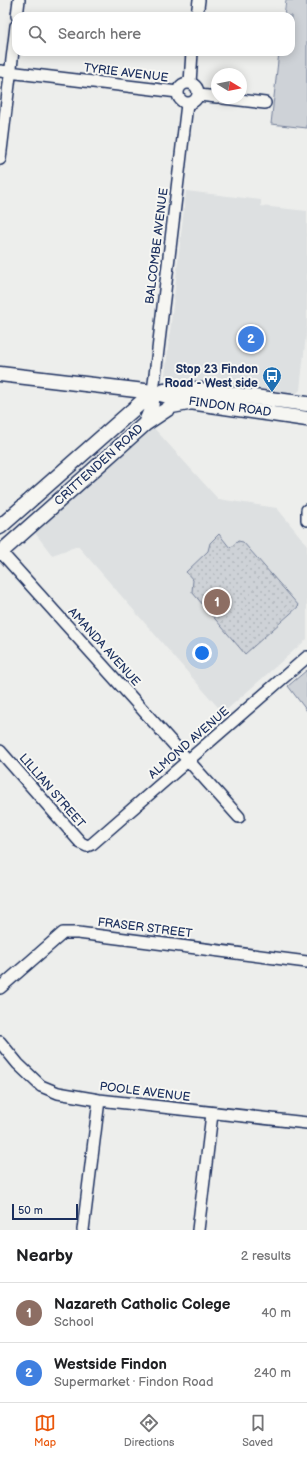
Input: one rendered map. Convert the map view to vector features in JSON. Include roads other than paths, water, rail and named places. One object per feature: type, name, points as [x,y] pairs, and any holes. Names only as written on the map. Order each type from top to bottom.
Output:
[{"type":"main road","name":"FINDON ROAD","points":[[0,374],[153,392],[190,402],[307,419]]},
{"type":"main road","points":[[114,388],[126,402],[124,418]]},
{"type":"main road","name":"FINDON ROAD","points":[[153,392],[193,389],[307,404]]},
{"type":"main road","name":"CRITTENDEN ROAD","points":[[0,527],[153,392]]},
{"type":"main road","name":"CRITTENDEN ROAD","points":[[0,552],[145,424],[151,410],[153,392]]},
{"type":"main road","points":[[248,410],[260,398]]},
{"type":"main road","points":[[145,424],[172,406],[190,402]]},
{"type":"street","points":[[18,12],[19,0]]},
{"type":"street","points":[[198,12],[199,0]]},
{"type":"street","points":[[0,159],[5,71],[12,42]]},
{"type":"street","points":[[190,83],[192,56]]},
{"type":"street","name":"TYRIE AVENUE","points":[[5,71],[178,92]]},
{"type":"street","points":[[190,83],[198,89],[199,95],[193,103],[187,104],[181,101],[178,92],[181,86],[190,83]]},
{"type":"street","points":[[199,95],[211,96]]},
{"type":"street","points":[[247,101],[265,103]]},
{"type":"street","name":"BALCOMBE AVENUE","points":[[153,392],[187,104]]},
{"type":"street","points":[[307,510],[307,520]]},
{"type":"street","name":"AMANDA AVENUE","points":[[0,552],[239,817]]},
{"type":"street","name":"ALMOND AVENUE","points":[[87,846],[92,844],[189,761],[307,657]]},
{"type":"street","name":"LILLIAN STREET","points":[[0,752],[81,843],[87,846]]},
{"type":"street","name":"FRASER STREET","points":[[0,988],[63,933],[86,934],[307,962]]},
{"type":"street","name":"POOLE AVENUE","points":[[0,1042],[18,1064],[41,1086],[58,1093],[99,1100],[212,1114],[307,1123]]},
{"type":"street","points":[[83,1230],[99,1100]]},
{"type":"street","points":[[198,1230],[212,1114]]},
{"type":"place","name":"Westside Findon","points":[[251,339]]},
{"type":"place","name":"Stop 23 Findon Road - West side","points":[[272,393]]},
{"type":"place","name":"Nazareth Catholic Colege","points":[[217,602]]}]
